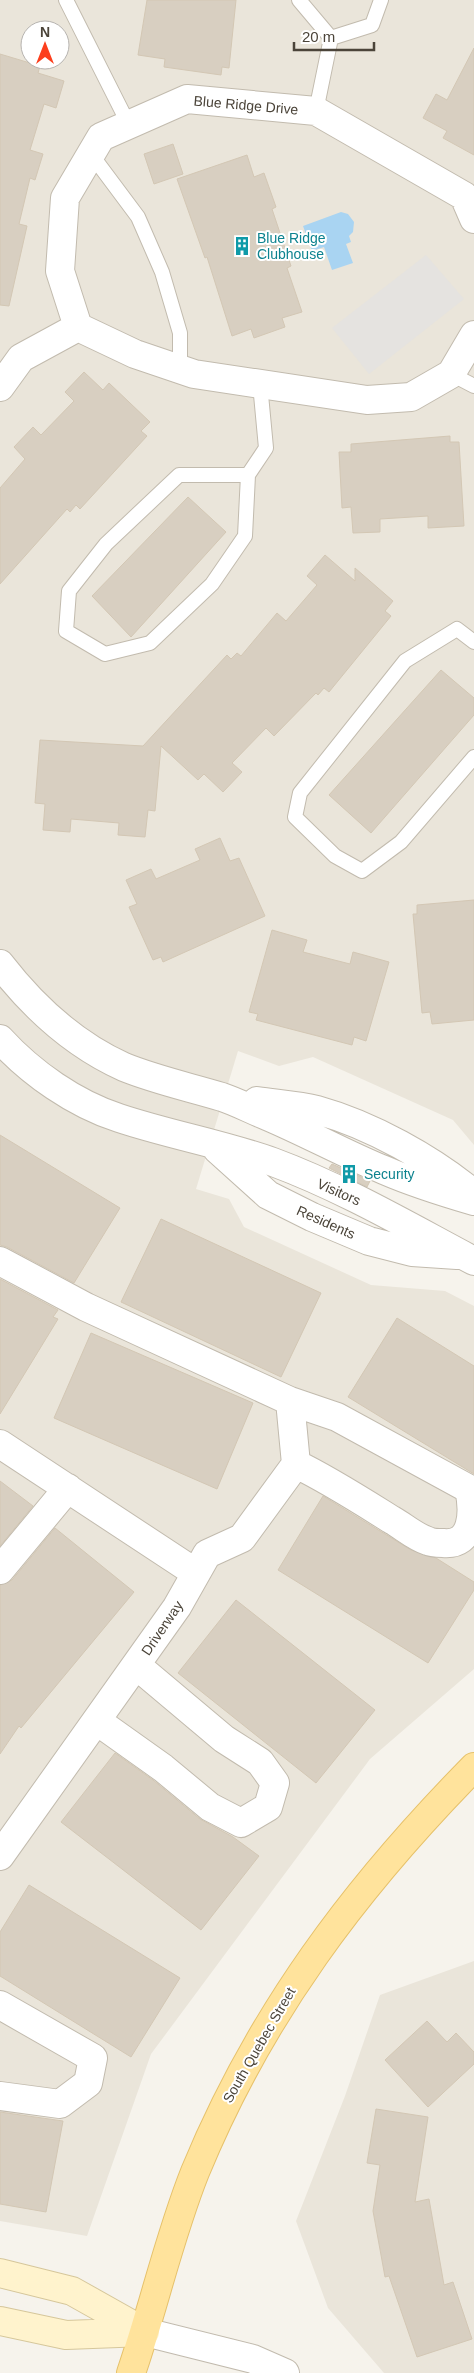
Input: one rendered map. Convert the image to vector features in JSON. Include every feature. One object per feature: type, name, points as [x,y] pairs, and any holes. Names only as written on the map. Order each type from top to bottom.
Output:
[{"type":"main road","name":"South Quebec Street","points":[[131,2373],[176,2225],[194,2173],[218,2119],[277,2011],[314,1953],[356,1898],[436,1806],[474,1767]]},
{"type":"street","name":"Blue Ridge Drive","points":[[78,327],[60,271],[65,198],[101,137],[187,99],[316,111],[464,196],[474,219]]},
{"type":"street","points":[[0,387],[21,358],[78,327],[134,354],[194,374],[367,400],[411,397],[463,380],[474,335]]},
{"type":"street","points":[[0,964],[23,995],[53,1022],[91,1050],[132,1070],[223,1098],[290,1126],[383,1170],[429,1188],[474,1201]]},
{"type":"street","name":"Residents","points":[[0,1039],[14,1054],[43,1078],[80,1100],[117,1118],[210,1143],[268,1195],[312,1217],[369,1241],[412,1252],[468,1258]]},
{"type":"street","points":[[223,1098],[318,1110],[364,1128],[411,1151],[440,1168],[474,1194]]},
{"type":"street","points":[[0,1261],[86,1307],[290,1401],[337,1417],[469,1489],[472,1504],[471,1523],[466,1534],[452,1544],[428,1542],[316,1474],[296,1464],[290,1401]]},
{"type":"street","points":[[0,1444],[196,1573]]},
{"type":"street","name":"Driverway","points":[[0,1856],[177,1608],[207,1554],[242,1538],[296,1464]]},
{"type":"street","points":[[0,1570],[68,1488]]},
{"type":"street","points":[[97,1721],[163,1768],[210,1806],[241,1823],[268,1807],[275,1783],[260,1762],[224,1739],[136,1665]]},
{"type":"street","points":[[0,2005],[93,2058],[88,2083],[60,2104],[0,2096]]},
{"type":"street","points":[[0,2273],[72,2291],[145,2332],[253,2359],[285,2373]]},
{"type":"street","points":[[0,2321],[66,2335],[145,2332]]},
{"type":"lane","points":[[66,0],[129,125]]},
{"type":"lane","points":[[299,0],[331,38]]},
{"type":"lane","points":[[331,38],[372,25],[380,0]]},
{"type":"lane","points":[[316,111],[331,38]]},
{"type":"lane","points":[[91,154],[138,217],[162,272],[180,333],[180,370]]},
{"type":"lane","points":[[248,475],[179,475],[106,544],[69,591],[66,631],[105,654],[150,643],[212,584],[245,536],[248,475],[266,448],[260,384]]},
{"type":"lane","points":[[474,642],[457,629],[405,661],[300,792],[295,816],[334,856],[362,871],[401,842],[474,757]]},
{"type":"shaded area","points":[[0,0],[474,0],[474,1145],[453,1120],[313,1057],[279,1066],[238,1051],[196,1189],[229,1199],[244,1227],[371,1285],[445,1291],[474,1306],[474,1669],[370,1759],[151,2054],[87,2236],[0,2221]]},
{"type":"shaded area","points":[[426,255],[464,299],[369,374],[332,328]]},
{"type":"shaded area","points":[[474,1961],[474,2373],[384,2373],[328,2308],[296,2221],[345,2096],[380,1995]]},
{"type":"water","points":[[341,212],[348,214],[354,222],[353,232],[349,236],[351,242],[346,244],[353,263],[332,270],[324,247],[312,251],[303,226]]},
{"type":"building","points":[[147,0],[236,0],[229,68],[222,67],[221,75],[164,67],[165,59],[138,55]]},
{"type":"building","points":[[474,48],[474,155],[443,138],[447,131],[423,118],[436,94],[447,100]]},
{"type":"building","points":[[0,54],[20,60],[20,70],[39,70],[38,73],[64,81],[56,108],[44,104],[30,150],[43,154],[35,180],[30,178],[19,224],[27,226],[9,306],[0,305]]},
{"type":"building","points":[[173,144],[183,174],[154,184],[144,154]]},
{"type":"building","name":"Blue Ridge Clubhouse","points":[[247,155],[254,177],[264,173],[276,207],[272,209],[291,266],[287,268],[302,312],[282,318],[285,327],[254,338],[251,329],[232,336],[207,257],[205,258],[177,179]]},
{"type":"building","points":[[84,372],[103,390],[109,383],[150,422],[141,431],[147,436],[80,509],[76,505],[70,512],[67,509],[0,584],[0,488],[25,459],[14,447],[33,427],[41,435],[74,401],[65,392]]},
{"type":"building","points":[[450,436],[450,442],[459,442],[464,526],[428,528],[428,516],[380,519],[380,532],[353,533],[351,507],[342,508],[339,452],[351,452],[351,444]]},
{"type":"building","points":[[188,497],[226,532],[131,637],[92,596]]},
{"type":"building","points":[[325,555],[355,581],[355,568],[393,601],[385,611],[391,616],[329,692],[324,688],[318,695],[316,693],[274,736],[266,728],[232,763],[242,772],[223,792],[204,774],[198,780],[161,746],[155,811],[148,810],[145,837],[118,835],[119,823],[71,819],[70,832],[43,830],[45,804],[35,803],[40,740],[143,746],[227,655],[231,659],[237,653],[241,656],[277,613],[286,621],[317,585],[307,576]]},
{"type":"building","points":[[441,670],[474,698],[474,715],[371,833],[329,795]]},
{"type":"building","points":[[220,838],[230,861],[239,858],[265,916],[163,962],[161,957],[153,960],[129,907],[137,904],[126,880],[151,869],[156,879],[200,860],[195,849]]},
{"type":"building","points":[[474,900],[474,1020],[432,1024],[430,1012],[422,1013],[413,914],[417,914],[417,905]]},
{"type":"building","points":[[272,930],[307,940],[303,952],[350,964],[353,952],[389,962],[366,1041],[354,1037],[352,1045],[256,1020],[258,1014],[249,1012]]},
{"type":"building","points":[[0,1135],[120,1208],[74,1283],[0,1245]]},
{"type":"building","points":[[332,1164],[370,1181],[367,1187],[329,1168]]},
{"type":"building","points":[[161,1219],[321,1293],[281,1377],[121,1302]]},
{"type":"building","points":[[0,1279],[58,1310],[53,1317],[58,1319],[0,1414]]},
{"type":"building","points":[[397,1318],[474,1366],[474,1474],[348,1397]]},
{"type":"building","points":[[91,1333],[253,1403],[217,1489],[54,1418]]},
{"type":"building","points":[[0,1481],[33,1506],[0,1546]]},
{"type":"building","points":[[323,1496],[411,1550],[436,1558],[474,1582],[474,1590],[428,1663],[278,1570]]},
{"type":"building","points":[[55,1528],[134,1592],[21,1728],[19,1726],[0,1754],[0,1585],[12,1580]]},
{"type":"building","points":[[236,1600],[375,1710],[316,1783],[178,1673]]},
{"type":"building","points":[[115,1753],[153,1780],[200,1819],[233,1837],[259,1856],[201,1930],[61,1822]]},
{"type":"building","points":[[29,1885],[180,1978],[131,2057],[0,1976],[0,1932]]},
{"type":"building","points":[[427,2021],[447,2042],[456,2033],[474,2052],[474,2064],[428,2107],[385,2060]]},
{"type":"building","points":[[376,2109],[428,2117],[415,2202],[429,2199],[444,2285],[453,2282],[472,2339],[417,2357],[389,2276],[385,2277],[373,2211],[380,2165],[367,2163]]},
{"type":"building","points":[[0,2112],[63,2121],[46,2212],[0,2204]]},
{"type":"place","name":"Blue Ridge Clubhouse","points":[[242,246]]},
{"type":"place","name":"Security","points":[[349,1174]]}]
